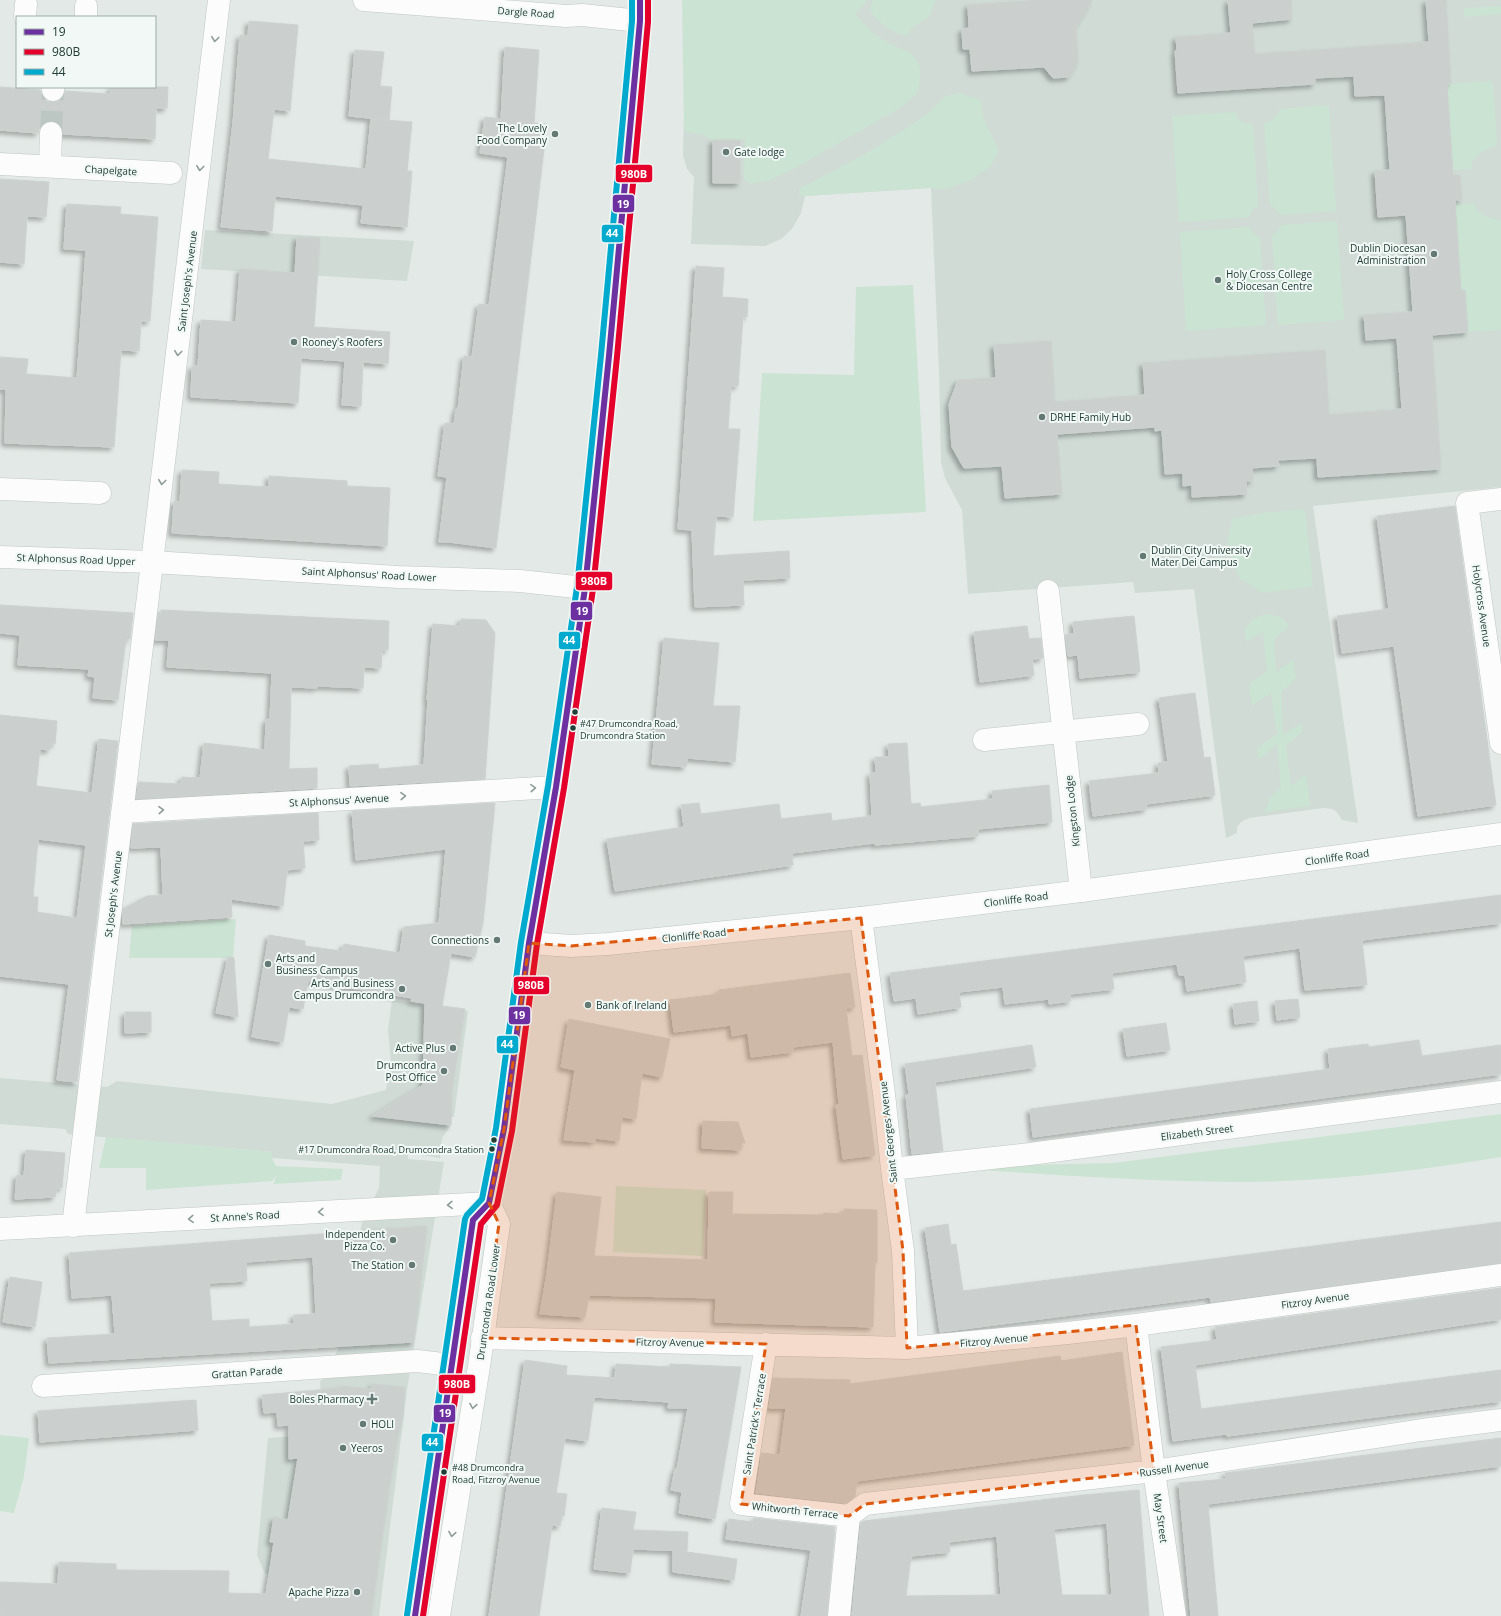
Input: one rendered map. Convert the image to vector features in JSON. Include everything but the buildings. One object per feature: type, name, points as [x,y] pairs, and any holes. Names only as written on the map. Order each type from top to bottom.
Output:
[{"type":"street","name":"Saint Joseph's Avenue","points":[[152,562],[220,0]]},
{"type":"street","name":"Dargle Road","points":[[364,0],[566,16],[640,10]]},
{"type":"street","points":[[415,1616],[473,1220],[489,1203],[504,1129],[529,943],[556,787],[585,588],[610,356],[640,10]]},
{"type":"street","points":[[50,166],[51,133]]},
{"type":"street","name":"Chapelgate","points":[[0,164],[171,173]]},
{"type":"street","points":[[0,488],[100,493]]},
{"type":"street","name":"Holycross Avenue","points":[[1501,499],[1467,503],[1501,744]]},
{"type":"street","name":"St Alphonsus Road Upper","points":[[0,557],[152,562]]},
{"type":"street","name":"Saint Alphonsus' Road Lower","points":[[152,562],[398,577],[520,581],[585,588]]},
{"type":"street","name":"St Joseph's Avenue","points":[[73,1226],[152,562]]},
{"type":"street","name":"Kingston Lodge","points":[[1048,591],[1081,891]]},
{"type":"street","points":[[984,740],[1138,724]]},
{"type":"street","name":"St Alphonsus' Avenue","points":[[122,812],[556,787]]},
{"type":"street","name":"Clonliffe Road","points":[[529,943],[571,946],[608,944],[861,918],[1081,891],[1501,834]]},
{"type":"street","name":"Saint Georges Avenue","points":[[861,918],[903,1251],[907,1348]]},
{"type":"street","name":"Elizabeth Street","points":[[892,1169],[1030,1154],[1501,1092]]},
{"type":"street","name":"St Anne's Road","points":[[0,1229],[489,1203]]},
{"type":"street","name":"Drumcondra Road Lower","points":[[439,1616],[480,1366],[482,1338],[499,1224],[489,1203]]},
{"type":"street","name":"Fitzroy Avenue","points":[[482,1338],[907,1348],[1136,1325],[1501,1274]]},
{"type":"street","name":"May Street","points":[[1136,1325],[1154,1471],[1175,1616]]},
{"type":"street","name":"Saint Patrick's Terrace","points":[[741,1504],[766,1344]]},
{"type":"street","name":"Grattan Parade","points":[[43,1386],[416,1361],[452,1365]]},
{"type":"street","name":"Russell Avenue","points":[[849,1516],[866,1504],[1154,1471],[1422,1430],[1501,1420]]},
{"type":"street","name":"Whitworth Terrace","points":[[741,1504],[849,1516]]},
{"type":"street","points":[[839,1616],[849,1516]]},
{"type":"highlighted area","points":[[861,918],[903,1251],[907,1348],[1136,1325],[1154,1471],[865,1504],[849,1516],[741,1504],[766,1344],[482,1338],[499,1224],[489,1203],[504,1129],[529,943],[571,946]]},
{"type":"shaded area","name":"Holy Cross College & Diocesan Centre","points":[[687,0],[1501,0],[1501,487],[1313,506],[1358,823],[1342,820],[1337,812],[1332,809],[1323,808],[1249,818],[1241,822],[1237,827],[1237,833],[1226,838],[1194,589],[1135,593],[1133,582],[968,594],[962,510],[945,478],[941,462],[939,370],[931,188],[805,196],[801,213],[792,229],[781,239],[765,246],[691,244],[694,177],[687,169],[683,155]]},
{"type":"shaded area","points":[[205,230],[414,241],[407,281],[201,269]]},
{"type":"shaded area","points":[[392,1000],[468,1011],[454,1117],[451,1117],[451,1125],[442,1138],[440,1158],[408,1153],[408,1159],[444,1162],[407,1390],[379,1616],[309,1616],[273,1578],[264,1572],[257,1555],[268,1438],[317,1435],[324,1417],[320,1382],[340,1346],[339,1322],[362,1223],[379,1188],[380,1166],[272,1158],[272,1152],[68,1134],[65,1129],[0,1124],[0,1078],[107,1087],[117,1081],[332,1104],[386,1090],[391,1062],[388,1030]]},
{"type":"green space","points":[[682,0],[868,0],[855,14],[873,33],[890,44],[911,53],[919,64],[919,87],[915,96],[898,109],[793,169],[767,181],[751,184],[744,179],[745,138],[740,140],[713,140],[703,135],[684,131]]},
{"type":"green space","points":[[875,0],[936,0],[929,17],[911,28],[908,35],[903,35],[892,31],[882,24],[870,11],[872,3]]},
{"type":"green space","points":[[1501,6],[1501,14],[1464,17],[1464,8]]},
{"type":"green space","points":[[1491,81],[1493,83],[1497,142],[1495,146],[1483,151],[1476,157],[1472,164],[1472,169],[1453,170],[1447,84]]},
{"type":"green space","points":[[960,93],[981,100],[983,117],[999,151],[991,166],[969,181],[945,189],[931,188],[805,196],[799,195],[799,189],[865,154],[907,128],[928,113],[945,96]]},
{"type":"green space","points":[[1329,105],[1336,211],[1280,215],[1276,209],[1270,205],[1264,123],[1274,118],[1280,109]]},
{"type":"green space","points":[[1235,112],[1238,118],[1242,121],[1253,123],[1258,206],[1252,210],[1249,217],[1179,222],[1172,116]]},
{"type":"green space","points":[[1474,203],[1481,214],[1501,221],[1501,330],[1468,332],[1465,291],[1461,291],[1455,205]]},
{"type":"green space","points":[[1337,221],[1344,320],[1278,325],[1272,236],[1277,232],[1281,225]]},
{"type":"green space","points":[[1249,227],[1254,234],[1260,237],[1266,325],[1186,331],[1180,232]]},
{"type":"green space","points":[[913,285],[926,512],[753,521],[762,373],[854,375],[856,287]]},
{"type":"green space","points":[[1305,509],[1313,586],[1263,593],[1239,578],[1227,544],[1232,519],[1261,513]]},
{"type":"green space","points":[[1264,614],[1282,618],[1289,627],[1274,639],[1276,672],[1293,660],[1296,678],[1281,692],[1283,735],[1301,723],[1303,731],[1286,746],[1291,786],[1306,774],[1310,806],[1265,812],[1270,798],[1281,788],[1277,744],[1259,760],[1257,748],[1277,734],[1271,693],[1252,706],[1249,684],[1267,671],[1263,631],[1247,642],[1244,631],[1251,621]]},
{"type":"green space","points":[[236,919],[233,958],[129,958],[132,926]]},
{"type":"green space","points":[[1501,1114],[1501,1157],[1438,1167],[1374,1174],[1310,1180],[1207,1182],[1092,1177],[938,1167],[1113,1163]]},
{"type":"green space","points":[[106,1137],[272,1152],[272,1158],[276,1166],[343,1169],[341,1180],[273,1184],[277,1175],[272,1181],[146,1190],[146,1168],[99,1168]]},
{"type":"green space","points":[[616,1186],[706,1190],[703,1256],[613,1252]]},
{"type":"green space","points":[[0,1435],[29,1438],[24,1476],[14,1513],[0,1511]]},
{"type":"tunnel","points":[[51,133],[53,90]]},
{"type":"transit line","name":"44","points":[[407,1615],[465,1219],[482,1199],[496,1128],[521,942],[548,786],[577,587],[601,355],[632,21],[632,0]]},
{"type":"transit line","name":"19","points":[[415,1616],[473,1220],[489,1203],[504,1129],[529,943],[556,787],[585,588],[609,356],[640,21],[640,0]]},
{"type":"transit line","name":"980B","points":[[423,1616],[481,1224],[497,1205],[512,1131],[537,944],[564,788],[593,589],[617,357],[648,22],[648,0]]},
{"type":"place","name":"The Lovely Food Company","points":[[555,134]]},
{"type":"place","name":"Gate lodge","points":[[726,152]]},
{"type":"place","name":"Dublin Diocesan Administration","points":[[1434,254]]},
{"type":"place","name":"Holy Cross College & Diocesan Centre","points":[[1218,280]]},
{"type":"place","name":"Rooney's Roofers","points":[[294,342]]},
{"type":"place","name":"DRHE Family Hub","points":[[1042,417]]},
{"type":"place","name":"Dublin City University Mater Dei Campus","points":[[1143,556]]},
{"type":"place","name":"#47 Drumcondra Road, Drumcondra Station","points":[[573,728]]},
{"type":"place","name":"Connections","points":[[497,940]]},
{"type":"place","name":"Arts and Business Campus","points":[[268,964]]},
{"type":"place","name":"Arts and Business Campus Drumcondra","points":[[402,989]]},
{"type":"place","name":"Bank of Ireland","points":[[588,1005]]},
{"type":"place","name":"Active Plus","points":[[453,1048]]},
{"type":"place","name":"Drumcondra Post Office","points":[[444,1071]]},
{"type":"place","name":"#17 Drumcondra Road, Drumcondra Station","points":[[492,1149]]},
{"type":"place","name":"Independent Pizza Co.","points":[[393,1240]]},
{"type":"place","name":"The Station","points":[[412,1265]]},
{"type":"place","name":"Boles Pharmacy","points":[[372,1399]]},
{"type":"place","name":"HOLI","points":[[363,1424]]},
{"type":"place","name":"Yeeros","points":[[343,1448]]},
{"type":"place","name":"#48 Drumcondra Road, Fitzroy Avenue","points":[[444,1472]]},
{"type":"place","name":"Apache Pizza","points":[[357,1592]]}]
